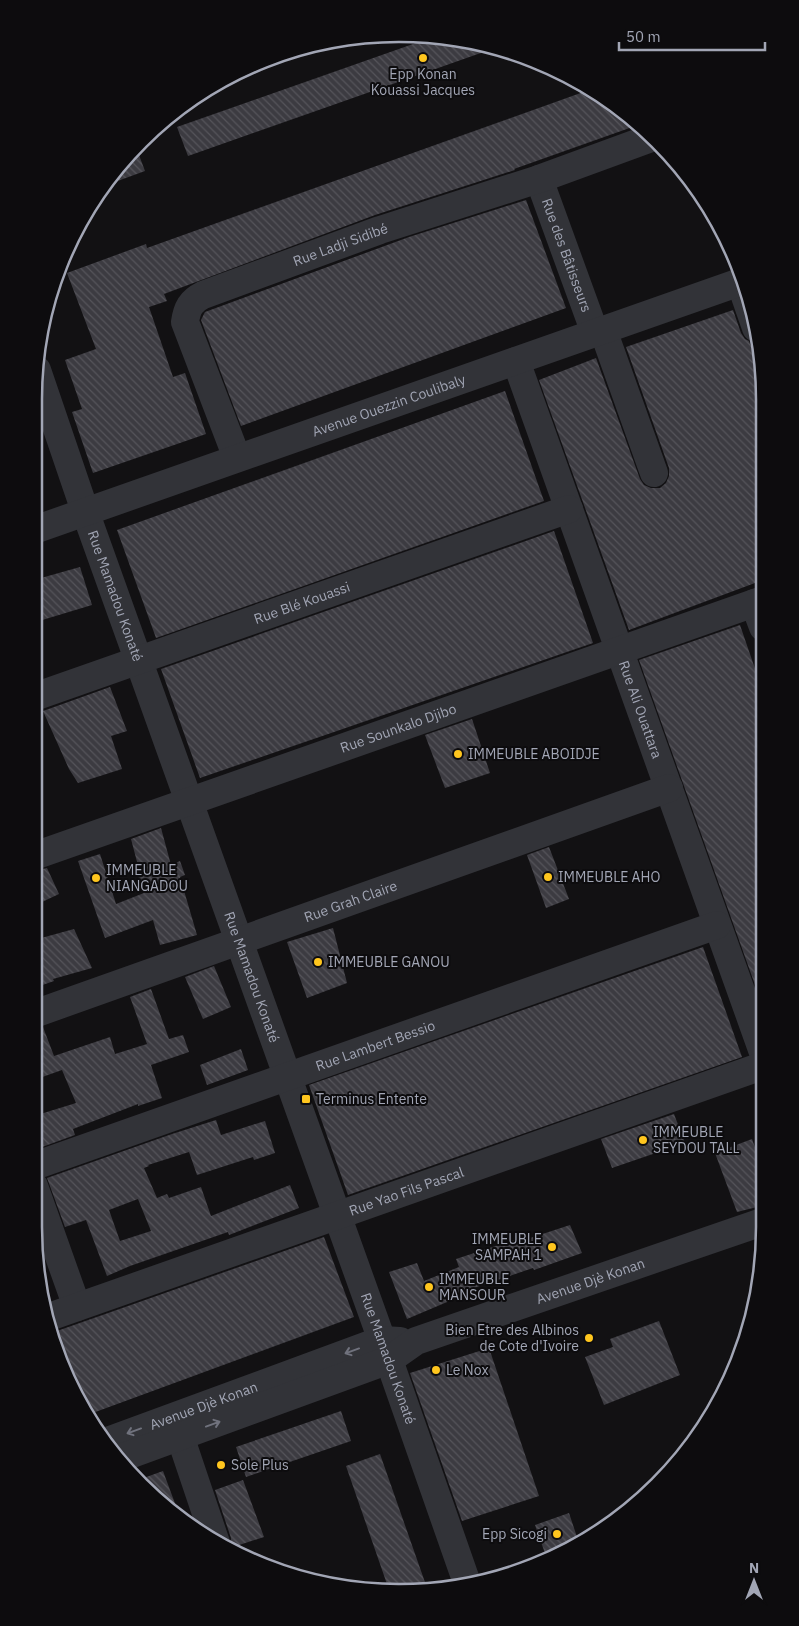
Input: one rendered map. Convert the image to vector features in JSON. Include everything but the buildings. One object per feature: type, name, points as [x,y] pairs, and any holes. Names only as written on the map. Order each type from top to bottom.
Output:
[{"type":"street","name":"Rue Ladji Sidibé","points":[[237,458],[185,322],[186,310],[193,300],[202,294],[380,230],[539,178],[645,140]]},
{"type":"street","name":"Rue des Bâtisseurs","points":[[539,178],[654,473]]},
{"type":"street","name":"Avenue Ouezzin Coulibaly","points":[[42,527],[737,284]]},
{"type":"street","name":"Rue Ali Ouattara","points":[[516,361],[756,1033]]},
{"type":"street","name":"Rue Mamadou Konaté","points":[[43,386],[85,511],[465,1578]]},
{"type":"street","name":"Rue Blé Kouassi","points":[[42,694],[569,509]]},
{"type":"street","name":"Rue Sounkalo Djibo","points":[[42,853],[619,650],[756,611]]},
{"type":"street","name":"Rue Grah Claire","points":[[42,1011],[669,788]]},
{"type":"street","name":"Rue Lambert Bessio","points":[[42,1163],[717,925]]},
{"type":"street","name":"Rue Yao Fils Pascal","points":[[54,1315],[756,1068]]},
{"type":"street","points":[[42,1209],[77,1307]]},
{"type":"street","name":"Avenue Djè Konan","points":[[113,1440],[416,1341],[756,1224]]},
{"type":"street","name":"Avenue Djè Konan","points":[[126,1456],[180,1436],[385,1350]]},
{"type":"street","points":[[180,1436],[212,1530]]},
{"type":"place","name":"Epp Konan Kouassi Jacques","points":[[423,58]]},
{"type":"place","name":"IMMEUBLE ABOIDJE","points":[[458,754]]},
{"type":"place","name":"IMMEUBLE AHO","points":[[548,877]]},
{"type":"place","name":"IMMEUBLE NIANGADOU","points":[[96,878]]},
{"type":"place","name":"IMMEUBLE GANOU","points":[[318,962]]},
{"type":"place","name":"Terminus Entente","points":[[306,1099]]},
{"type":"place","name":"IMMEUBLE SEYDOU TALL","points":[[643,1140]]},
{"type":"place","name":"IMMEUBLE SAMPAH 1","points":[[552,1247]]},
{"type":"place","name":"IMMEUBLE MANSOUR","points":[[429,1287]]},
{"type":"place","name":"Bien Etre des Albinos de Cote d'Ivoire","points":[[589,1338]]},
{"type":"place","name":"Le Nox","points":[[436,1370]]},
{"type":"place","name":"Sole Plus","points":[[221,1465]]},
{"type":"place","name":"Epp Sicogi","points":[[557,1534]]}]
